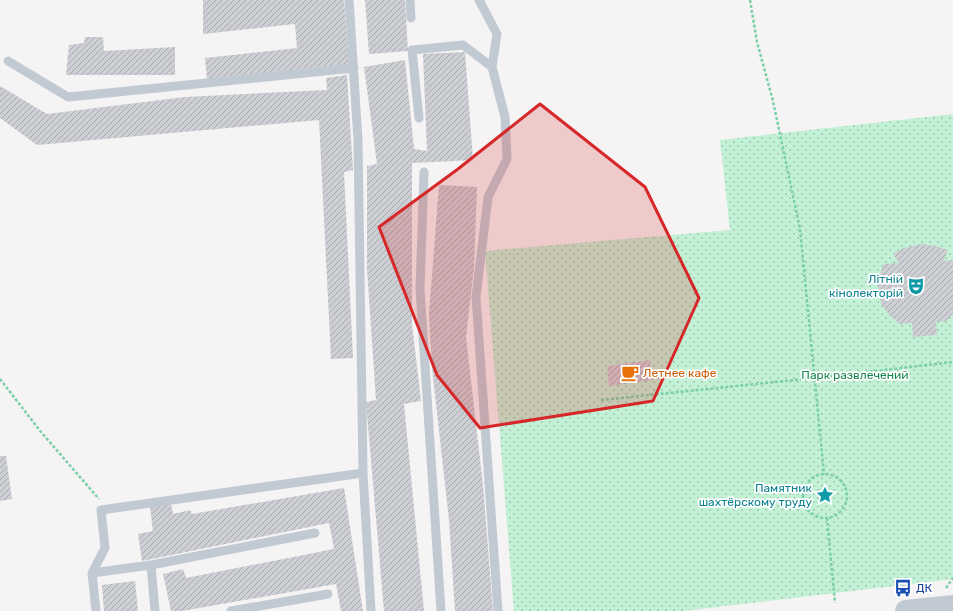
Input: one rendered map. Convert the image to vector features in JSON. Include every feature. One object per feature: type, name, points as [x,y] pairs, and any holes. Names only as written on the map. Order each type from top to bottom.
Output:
[{"type":"street","points":[[906,611],[949,598]]},
{"type":"lane","points":[[349,0],[358,140],[363,473],[371,611]]},
{"type":"lane","points":[[410,0],[411,18]]},
{"type":"lane","points":[[479,0],[497,34],[492,67],[505,117],[507,159],[488,196],[476,297],[498,611]]},
{"type":"lane","points":[[419,118],[412,50],[463,45],[492,67]]},
{"type":"lane","points":[[8,61],[68,96],[354,68]]},
{"type":"lane","points":[[424,172],[420,289],[441,611]]},
{"type":"lane","points":[[96,611],[92,572],[105,548],[101,510],[363,473]]},
{"type":"lane","points":[[92,572],[151,565],[315,533]]},
{"type":"lane","points":[[151,565],[155,611]]},
{"type":"lane","points":[[231,611],[328,594]]},
{"type":"path","points":[[750,0],[757,42],[773,101],[800,229],[824,474]]},
{"type":"path","points":[[601,400],[953,362]]},
{"type":"path","points":[[0,379],[41,432],[100,501]]},
{"type":"path","points":[[819,474],[834,475],[845,485],[847,492],[848,500],[845,507],[834,517],[827,518],[820,518],[807,510],[802,496],[807,482],[819,474]]},
{"type":"path","points":[[827,518],[835,603]]},
{"type":"path","points":[[949,598],[953,578]]},
{"type":"highlighted area","points":[[540,104],[645,187],[699,298],[653,401],[480,428],[437,375],[379,227],[458,169]]},
{"type":"green space","name":"Парк развлечений","points":[[953,114],[953,579],[683,611],[514,611],[485,251],[730,230],[720,140]]},
{"type":"building","points":[[203,0],[344,0],[349,64],[207,79],[205,58],[297,48],[295,24],[203,34]]},
{"type":"building","points":[[365,0],[405,0],[408,51],[369,54]]},
{"type":"building","points":[[85,37],[103,37],[104,51],[175,47],[175,75],[66,75],[69,45],[84,43]]},
{"type":"building","points":[[465,52],[473,160],[412,163],[412,324],[421,401],[404,404],[424,611],[384,611],[366,402],[376,400],[367,269],[367,166],[377,164],[364,67],[405,60],[414,149],[427,151],[423,54]]},
{"type":"building","points":[[347,75],[353,170],[344,172],[353,358],[331,359],[319,120],[37,145],[0,118],[0,86],[47,114],[185,97],[327,90],[326,78]]},
{"type":"building","points":[[439,185],[477,187],[474,268],[466,337],[483,485],[493,611],[455,611],[449,520],[432,368],[429,314]]},
{"type":"building","name":"Літній кінолекторій","points":[[921,244],[948,250],[943,261],[953,260],[953,314],[946,321],[936,322],[937,335],[913,337],[912,323],[900,324],[890,316],[882,305],[878,292],[878,279],[884,264],[899,263],[893,254],[904,248]]},
{"type":"building","name":"Летнее кафе","points":[[650,360],[653,380],[609,386],[607,366]]},
{"type":"building","points":[[0,456],[6,456],[12,499],[0,501]]},
{"type":"building","points":[[344,488],[363,611],[341,611],[336,584],[182,611],[171,611],[163,574],[183,569],[186,578],[334,549],[329,523],[142,561],[138,534],[153,531],[150,507],[171,504],[173,514],[190,510],[192,514]]},
{"type":"building","points":[[135,581],[138,611],[104,611],[102,585]]},
{"type":"building","name":"ДК","points":[[910,584],[911,590],[896,593],[895,586]]},
{"type":"place","name":"Літній кінолекторій","points":[[916,286]]},
{"type":"place","name":"Летнее кафе","points":[[630,373]]},
{"type":"place","name":"Памятник шахтёрскому труду","points":[[825,495]]},
{"type":"place","name":"ДК","points":[[903,588]]}]
